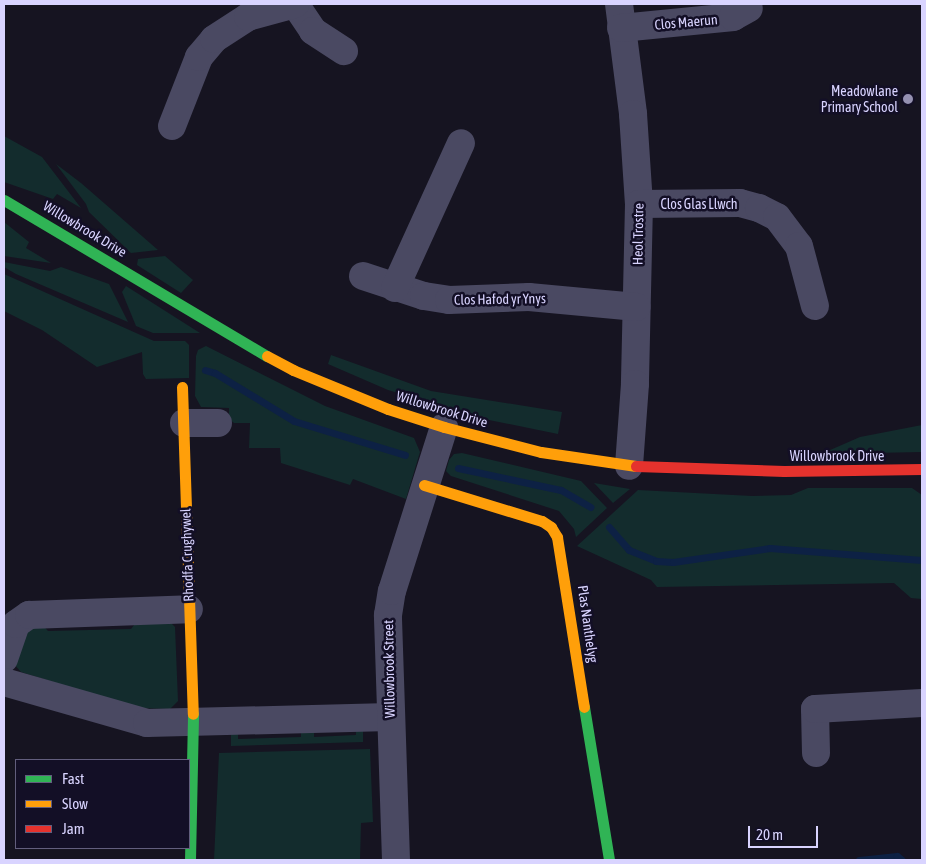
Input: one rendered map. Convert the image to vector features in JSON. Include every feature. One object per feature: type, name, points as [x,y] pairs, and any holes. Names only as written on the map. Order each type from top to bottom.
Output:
[{"type":"street","points":[[172,126],[194,66],[214,39],[248,17],[295,4],[313,31],[344,51]]},
{"type":"street","name":"Clos Maerun","points":[[620,16],[733,18],[749,8]]},
{"type":"street","name":"Heol Trostre","points":[[620,16],[633,114],[639,204],[637,307],[629,466]]},
{"type":"street","points":[[395,288],[461,143]]},
{"type":"street","name":"Willowbrook Drive","points":[[4,200],[57,229],[210,324],[293,370],[388,409],[444,427],[540,452],[629,466],[784,471],[922,469]]},
{"type":"street","name":"Clos Glas Llwch","points":[[639,204],[740,204],[759,208],[777,217],[799,246],[815,306]]},
{"type":"street","name":"Clos Hafod yr Ynys","points":[[364,276],[395,288],[449,300],[529,297],[637,307]]},
{"type":"street","name":"Rhodfa Crughywel","points":[[182,387],[193,723],[190,860]]},
{"type":"street","points":[[184,423],[218,423]]},
{"type":"street","name":"Willowbrook Street","points":[[396,860],[388,615],[392,591],[424,485],[444,427]]},
{"type":"street","name":"Plas Nanthelyg","points":[[424,485],[542,521],[551,527],[557,537],[609,860]]},
{"type":"street","points":[[4,659],[16,624],[28,615],[189,609]]},
{"type":"street","points":[[4,682],[147,723],[390,717]]},
{"type":"street","points":[[816,753],[815,709],[922,703]]},
{"type":"green space","points":[[4,136],[42,157],[81,208],[57,194],[53,199],[4,182]]},
{"type":"green space","points":[[56,164],[81,183],[158,250],[131,253],[89,212],[86,204]]},
{"type":"green space","points":[[4,222],[29,242],[26,248],[51,263],[4,256]]},
{"type":"green space","points":[[165,256],[193,280],[181,293],[137,265],[138,259]]},
{"type":"green space","points":[[4,262],[50,271],[61,267],[109,284],[128,322],[16,274],[4,267]]},
{"type":"green space","points":[[4,274],[154,341],[185,341],[189,345],[189,378],[146,379],[143,374],[142,352],[97,367],[42,330],[4,311]]},
{"type":"green space","points":[[126,286],[200,333],[153,333],[136,326],[122,292]]},
{"type":"green space","points":[[206,346],[325,406],[414,438],[420,452],[406,499],[353,479],[350,485],[281,463],[280,448],[249,448],[250,423],[234,423],[229,419],[229,408],[201,407],[195,396],[196,356],[198,350]]},
{"type":"green space","points":[[331,355],[431,391],[562,412],[558,434],[484,419],[388,390],[328,364]]},
{"type":"green space","points":[[922,425],[922,452],[821,454],[860,437]]},
{"type":"green space","points":[[462,453],[581,481],[607,508],[576,537],[574,529],[559,511],[451,476],[446,471],[449,460],[454,454]]},
{"type":"green space","points":[[594,483],[630,489],[613,503]]},
{"type":"green space","points":[[808,488],[912,488],[922,495],[922,599],[911,598],[894,583],[657,587],[651,580],[577,546],[638,490],[752,496],[791,495]]},
{"type":"green space","points":[[167,619],[175,627],[178,701],[170,709],[137,708],[21,672],[13,663],[22,634],[41,623],[48,631],[131,629],[138,620]]},
{"type":"green space","points":[[363,727],[363,742],[231,746],[231,732],[238,732],[238,739],[301,737],[301,730],[314,729],[314,737],[356,735],[356,728]]},
{"type":"green space","points":[[370,749],[373,822],[361,823],[360,860],[214,860],[219,753]]},
{"type":"waterway","points":[[205,370],[215,373],[294,421],[405,455]]},
{"type":"waterway","points":[[458,468],[561,490],[591,507]]},
{"type":"waterway","points":[[609,527],[629,550],[656,561],[673,562],[770,548],[922,560]]},
{"type":"waterway","points":[[859,860],[897,856],[902,860]]},
{"type":"traffic: fast","points":[[4,200],[267,356]]},
{"type":"traffic: fast","points":[[584,707],[609,860]]},
{"type":"traffic: fast","points":[[190,860],[193,714]]},
{"type":"traffic: slow","points":[[267,356],[293,370],[388,409],[444,427],[541,452],[636,466]]},
{"type":"traffic: slow","points":[[182,387],[193,714]]},
{"type":"traffic: slow","points":[[424,485],[542,521],[551,527],[557,537],[584,707]]},
{"type":"traffic: jam","points":[[636,466],[784,471],[922,469]]},
{"type":"place","name":"Meadowlane Primary School","points":[[908,99]]}]
